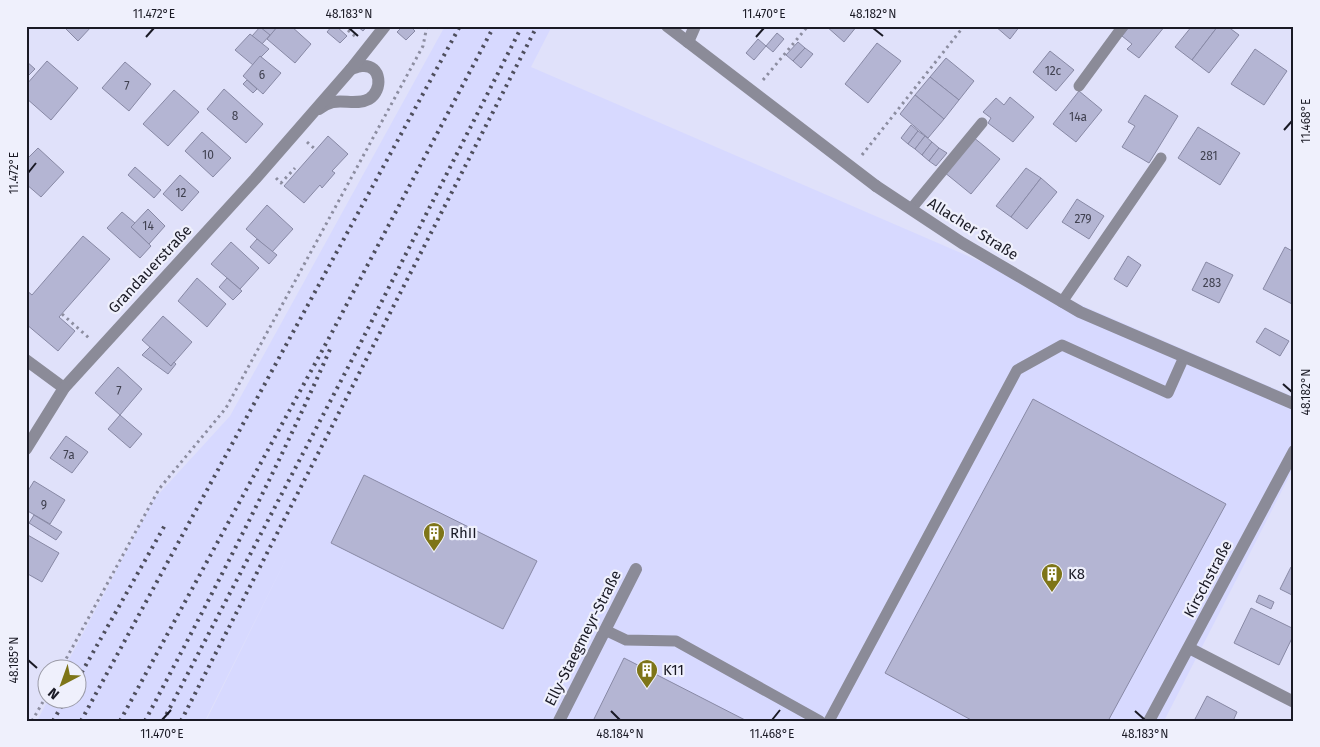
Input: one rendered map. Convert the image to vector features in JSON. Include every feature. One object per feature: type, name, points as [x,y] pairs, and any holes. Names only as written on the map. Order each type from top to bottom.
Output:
[{"type":"street","name":"Grandauerstraße","points":[[26,449],[64,388],[255,179],[351,69],[385,26]]},
{"type":"street","name":"Allacher Straße","points":[[667,26],[876,186],[962,244],[1080,312],[1294,404]]},
{"type":"street","points":[[688,42],[695,26]]},
{"type":"street","name":"Grandauerstraße","points":[[308,118],[320,108],[332,102],[360,102],[376,93],[379,84],[378,75],[373,68],[364,65],[351,69]]},
{"type":"street","points":[[26,360],[64,388]]},
{"type":"street","name":"Kirschstraße","points":[[1149,721],[1294,452]]},
{"type":"street","name":"Elly-Staegmeyr-Straße","points":[[559,721],[636,569]]},
{"type":"street","points":[[1189,648],[1294,702]]},
{"type":"lane","points":[[1080,86],[1123,26]]},
{"type":"lane","points":[[911,209],[982,123]]},
{"type":"lane","points":[[1062,302],[1161,158]]},
{"type":"lane","points":[[829,721],[1017,370],[1062,345],[1168,393],[1184,357]]},
{"type":"lane","points":[[606,630],[626,640],[676,641],[820,721]]},
{"type":"path","points":[[343,26],[358,40],[363,34]]},
{"type":"path","points":[[65,660],[159,489],[226,408],[423,46],[427,26]]},
{"type":"path","points":[[753,92],[808,26]]},
{"type":"path","points":[[852,168],[964,26]]},
{"type":"path","points":[[305,140],[316,150]]},
{"type":"path","points":[[62,314],[92,340]]},
{"type":"path","points":[[32,721],[38,710]]},
{"type":"shaded area","points":[[445,26],[552,26],[531,67],[1294,397],[1294,467],[1164,721],[206,721],[289,553],[205,721],[37,721],[43,710],[88,710],[88,660],[69,660],[155,498],[230,416]]},
{"type":"building","points":[[63,26],[92,26],[78,41]]},
{"type":"building","points":[[262,26],[278,26],[270,36],[261,28]]},
{"type":"building","points":[[278,26],[291,26],[311,44],[295,63],[267,39]]},
{"type":"building","points":[[332,26],[336,26],[347,36],[340,43],[327,32]]},
{"type":"building","points":[[357,26],[367,26],[363,31]]},
{"type":"building","points":[[403,26],[410,26],[415,31],[406,40],[397,32]]},
{"type":"building","points":[[826,26],[857,26],[844,42]]},
{"type":"building","points":[[995,26],[1020,26],[1010,39]]},
{"type":"building","points":[[1130,26],[1165,26],[1139,58],[1127,49],[1132,44],[1122,36]]},
{"type":"building","points":[[1192,26],[1218,26],[1192,60],[1175,47]]},
{"type":"building","points":[[1218,26],[1227,26],[1239,35],[1209,73],[1192,60]]},
{"type":"building","points":[[260,27],[270,35],[262,44],[252,36]]},
{"type":"building","points":[[777,33],[784,39],[773,52],[766,46]]},
{"type":"building","points":[[250,34],[269,49],[253,65],[235,50]]},
{"type":"building","points":[[758,39],[766,46],[754,60],[746,53]]},
{"type":"building","points":[[798,42],[805,48],[793,61],[786,55]]},
{"type":"building","points":[[877,43],[901,61],[868,103],[845,84]]},
{"type":"building","points":[[805,48],[813,54],[801,68],[793,61]]},
{"type":"building","points":[[1255,49],[1287,71],[1264,105],[1231,84]]},
{"type":"building","points":[[1050,51],[1074,70],[1056,91],[1033,72]]},
{"type":"building","points":[[260,56],[281,73],[263,94],[243,76]]},
{"type":"building","points":[[946,58],[974,81],[959,100],[930,77]]},
{"type":"building","points":[[26,61],[35,69],[26,78]]},
{"type":"building","points":[[47,61],[78,88],[51,120],[26,98],[26,85]]},
{"type":"building","points":[[125,62],[151,84],[129,111],[102,88]]},
{"type":"building","points":[[930,77],[959,100],[944,119],[915,95]]},
{"type":"building","points":[[247,80],[257,89],[253,93],[243,84]]},
{"type":"building","points":[[224,89],[263,124],[246,143],[207,109]]},
{"type":"building","points":[[174,90],[199,112],[168,146],[143,124]]},
{"type":"building","points":[[1079,91],[1102,110],[1076,142],[1053,124]]},
{"type":"building","points":[[915,95],[944,119],[928,138],[900,114]]},
{"type":"building","points":[[1145,95],[1178,116],[1149,163],[1122,147],[1135,126],[1128,122]]},
{"type":"building","points":[[1010,97],[1034,117],[1013,142],[988,123],[991,118],[983,112],[996,98],[1004,105]]},
{"type":"building","points":[[911,125],[918,131],[908,144],[901,138]]},
{"type":"building","points":[[1198,127],[1240,153],[1220,185],[1178,158]]},
{"type":"building","points":[[918,131],[925,136],[915,149],[908,144]]},
{"type":"building","points":[[202,132],[231,158],[213,177],[185,151]]},
{"type":"building","points":[[328,136],[348,154],[332,171],[335,173],[322,188],[320,185],[304,203],[284,186]]},
{"type":"building","points":[[925,136],[932,142],[922,155],[915,149]]},
{"type":"building","points":[[973,137],[1000,159],[971,194],[944,172]]},
{"type":"building","points":[[932,142],[939,148],[929,161],[922,155]]},
{"type":"building","points":[[38,148],[64,172],[41,197],[26,184],[26,160]]},
{"type":"building","points":[[939,148],[947,153],[936,166],[929,161]]},
{"type":"building","points":[[135,167],[161,190],[154,198],[128,175]]},
{"type":"building","points":[[1026,168],[1041,178],[1011,217],[996,206]]},
{"type":"building","points":[[180,175],[199,192],[182,211],[163,194]]},
{"type":"building","points":[[1041,178],[1057,192],[1027,229],[1011,217]]},
{"type":"building","points":[[1077,199],[1104,216],[1089,239],[1062,222]]},
{"type":"building","points":[[267,205],[293,229],[272,252],[246,229]]},
{"type":"building","points":[[148,209],[165,226],[149,244],[131,227]]},
{"type":"building","points":[[122,212],[135,223],[131,227],[151,246],[140,258],[107,228]]},
{"type":"building","points":[[83,236],[110,259],[59,317],[75,331],[58,351],[26,324],[26,290],[32,295]]},
{"type":"building","points":[[257,239],[277,255],[269,264],[250,247]]},
{"type":"building","points":[[231,242],[259,268],[240,289],[211,264]]},
{"type":"building","points":[[1285,247],[1294,252],[1294,305],[1263,289]]},
{"type":"building","points":[[1128,256],[1141,265],[1127,287],[1114,279]]},
{"type":"building","points":[[1206,262],[1233,275],[1219,303],[1192,290]]},
{"type":"building","points":[[197,278],[226,304],[207,327],[178,301]]},
{"type":"building","points":[[227,278],[242,291],[233,300],[219,287]]},
{"type":"building","points":[[163,316],[192,342],[171,366],[142,340]]},
{"type":"building","points":[[1265,328],[1289,341],[1280,356],[1256,342]]},
{"type":"building","points":[[150,347],[171,366],[174,362],[176,364],[168,374],[142,355]]},
{"type":"building","points":[[118,367],[142,389],[120,415],[95,393]]},
{"type":"building","name":"K8","points":[[1033,399],[1226,504],[1108,721],[973,721],[885,673]]},
{"type":"building","points":[[120,415],[142,434],[130,448],[108,429]]},
{"type":"building","points":[[66,436],[88,452],[72,473],[50,458]]},
{"type":"building","name":"RhII","points":[[364,475],[537,561],[503,629],[331,543]]},
{"type":"building","points":[[34,481],[65,500],[50,524],[26,510],[26,494]]},
{"type":"building","points":[[34,515],[62,532],[56,540],[29,523]]},
{"type":"building","points":[[26,534],[59,553],[42,582],[26,573]]},
{"type":"building","points":[[1291,567],[1294,568],[1294,596],[1280,589]]},
{"type":"building","points":[[1259,595],[1274,602],[1271,609],[1256,602]]},
{"type":"building","points":[[1251,608],[1294,629],[1294,634],[1279,665],[1234,643]]},
{"type":"building","name":"K11","points":[[624,658],[747,721],[593,721]]},
{"type":"building","points":[[1207,696],[1237,712],[1233,721],[1194,721]]},
{"type":"railway","points":[[81,721],[460,26]]},
{"type":"railway","points":[[120,721],[329,338],[494,26]]},
{"type":"railway","points":[[163,721],[356,352],[522,26]]},
{"type":"railway","points":[[181,721],[537,26]]},
{"type":"railway","points":[[145,721],[265,489],[331,347]]},
{"type":"railway","points":[[88,661],[165,525]]},
{"type":"railway","points":[[53,721],[59,710]]},
{"type":"place","name":"RhII","points":[[434,552]]},
{"type":"place","name":"K8","points":[[1052,593]]},
{"type":"place","name":"K11","points":[[647,689]]}]
